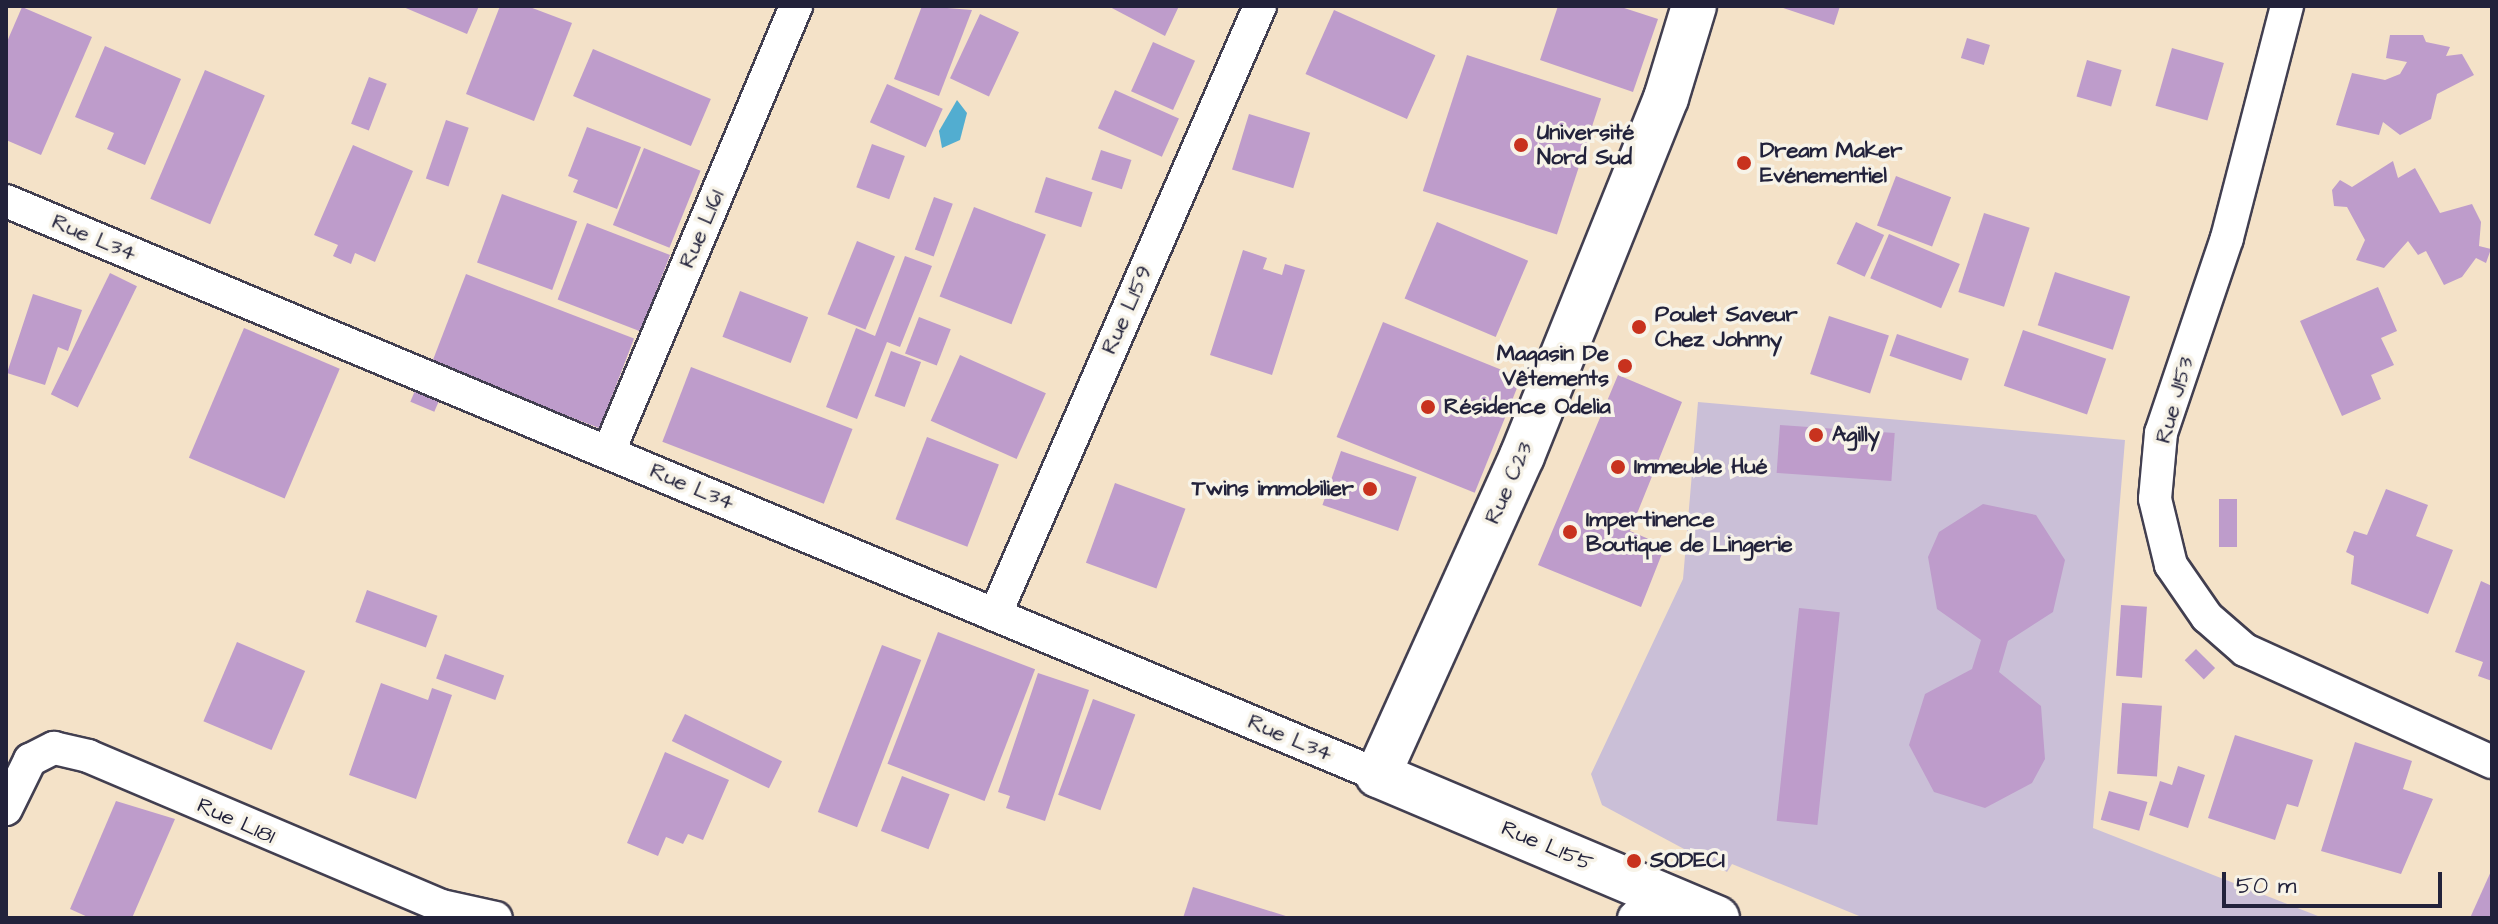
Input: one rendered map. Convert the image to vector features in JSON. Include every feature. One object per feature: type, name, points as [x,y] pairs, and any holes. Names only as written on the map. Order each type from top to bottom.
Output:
[{"type":"street","name":"Rue L161","points":[[609,451],[796,6]]},
{"type":"street","name":"Rue L159","points":[[995,615],[1260,6]]},
{"type":"street","name":"Rue C23","points":[[1378,775],[1522,456],[1666,98],[1694,6]]},
{"type":"street","name":"Rue J153","points":[[2287,6],[2227,238],[2161,433],[2155,499],[2171,565],[2207,617],[2245,650],[2492,762]]},
{"type":"street","name":"Rue L34","points":[[6,201],[1378,775]]},
{"type":"street","name":"Rue L181","points":[[6,809],[18,751],[54,748],[88,756],[372,878],[496,918]]},
{"type":"street","name":"Rue L155","points":[[1378,775],[1646,906],[1717,918]]},
{"type":"shaded area","points":[[1698,402],[2125,440],[2093,828],[2323,918],[1864,918],[1732,864],[1727,872],[1602,805],[1591,774],[1683,579]]},
{"type":"water","points":[[957,100],[967,113],[960,140],[942,148],[939,131]]},
{"type":"building","points":[[401,6],[479,6],[467,34]]},
{"type":"building","points":[[500,6],[527,6],[572,23],[534,121],[466,94]]},
{"type":"building","points":[[922,6],[972,10],[939,96],[894,79]]},
{"type":"building","points":[[1108,6],[1179,6],[1165,36]]},
{"type":"building","points":[[1558,6],[1618,6],[1658,19],[1633,92],[1540,60]]},
{"type":"building","points":[[1777,6],[1840,6],[1834,25]]},
{"type":"building","points":[[22,7],[92,37],[41,155],[6,140],[6,44]]},
{"type":"building","points":[[1334,10],[1435,55],[1407,119],[1306,74]]},
{"type":"building","points":[[980,14],[1019,32],[989,97],[950,78]]},
{"type":"building","points":[[2390,35],[2423,35],[2426,42],[2450,47],[2446,56],[2462,54],[2474,75],[2437,94],[2431,119],[2400,135],[2383,122],[2379,135],[2336,125],[2352,73],[2385,80],[2400,74],[2407,62],[2386,58]]},
{"type":"building","points":[[1967,38],[1990,45],[1984,65],[1961,58]]},
{"type":"building","points":[[1153,42],[1195,61],[1173,110],[1131,91]]},
{"type":"building","points":[[105,46],[181,79],[145,165],[107,149],[114,133],[75,117]]},
{"type":"building","points":[[2172,48],[2224,63],[2207,121],[2155,106]]},
{"type":"building","points":[[593,49],[711,99],[691,146],[573,96]]},
{"type":"building","points":[[1467,55],[1601,99],[1557,235],[1423,191]]},
{"type":"building","points":[[2087,60],[2122,70],[2111,106],[2077,97]]},
{"type":"building","points":[[205,70],[265,95],[210,224],[150,199]]},
{"type":"building","points":[[369,77],[387,84],[369,130],[351,124]]},
{"type":"building","points":[[887,84],[943,109],[926,147],[870,122]]},
{"type":"building","points":[[1115,90],[1179,118],[1162,157],[1098,128]]},
{"type":"building","points":[[1249,114],[1310,133],[1293,188],[1232,169]]},
{"type":"building","points":[[446,120],[469,128],[449,186],[426,179]]},
{"type":"building","points":[[587,127],[641,147],[617,209],[573,192],[578,180],[568,176]]},
{"type":"building","points":[[872,144],[905,156],[889,199],[856,187]]},
{"type":"building","points":[[353,145],[413,171],[375,262],[355,253],[351,264],[333,256],[338,245],[314,235]]},
{"type":"building","points":[[644,148],[701,171],[669,248],[613,225]]},
{"type":"building","points":[[1101,150],[1131,160],[1122,189],[1091,179]]},
{"type":"building","points":[[2393,161],[2398,178],[2415,168],[2440,213],[2472,204],[2481,222],[2479,246],[2491,249],[2486,263],[2476,258],[2462,277],[2444,285],[2426,251],[2418,255],[2408,241],[2384,268],[2356,260],[2365,240],[2347,207],[2334,206],[2332,190],[2340,180],[2352,187]]},
{"type":"building","points":[[1896,176],[1951,197],[1932,247],[1877,225]]},
{"type":"building","points":[[1046,177],[1093,192],[1081,227],[1035,212]]},
{"type":"building","points":[[502,194],[577,221],[552,290],[477,263]]},
{"type":"building","points":[[934,197],[953,204],[934,256],[915,250]]},
{"type":"building","points":[[974,207],[1046,235],[1011,324],[940,297]]},
{"type":"building","points":[[1984,213],[2030,228],[2004,307],[1958,292]]},
{"type":"building","points":[[1437,222],[1528,261],[1496,337],[1405,298]]},
{"type":"building","points":[[1856,222],[1884,235],[1865,277],[1837,264]]},
{"type":"building","points":[[587,223],[670,255],[641,331],[558,300]]},
{"type":"building","points":[[1889,234],[1960,264],[1941,308],[1870,278]]},
{"type":"building","points":[[857,241],[895,256],[865,330],[827,314]]},
{"type":"building","points":[[1243,250],[1267,258],[1263,269],[1282,275],[1285,264],[1305,270],[1272,375],[1210,355]]},
{"type":"building","points":[[905,256],[932,266],[900,347],[887,342],[857,419],[826,407],[856,328],[875,336]]},
{"type":"building","points":[[2055,272],[2130,296],[2113,350],[2038,325]]},
{"type":"building","points":[[110,273],[137,286],[78,407],[51,394]]},
{"type":"building","points":[[466,274],[634,339],[600,428],[432,364]]},
{"type":"building","points":[[2378,287],[2397,331],[2381,338],[2394,365],[2371,375],[2381,399],[2342,416],[2300,321]]},
{"type":"building","points":[[740,291],[808,317],[791,363],[722,337]]},
{"type":"building","points":[[33,294],[82,310],[68,351],[58,347],[45,385],[7,373]]},
{"type":"building","points":[[1829,316],[1889,335],[1870,393],[1810,374]]},
{"type":"building","points":[[919,317],[951,329],[937,366],[905,353]]},
{"type":"building","name":"Résidence Odelia","points":[[1383,322],[1521,378],[1475,493],[1337,437]]},
{"type":"building","points":[[244,328],[340,369],[285,498],[189,458]]},
{"type":"building","points":[[2023,330],[2106,359],[2087,414],[2004,386]]},
{"type":"building","points":[[1897,334],[1969,359],[1961,380],[1890,356]]},
{"type":"building","points":[[891,351],[921,362],[905,407],[875,396]]},
{"type":"building","points":[[960,355],[1046,393],[1017,459],[931,421]]},
{"type":"building","points":[[691,367],[853,429],[824,504],[662,442]]},
{"type":"building","name":"Immeuble Hué","points":[[1618,375],[1682,402],[1630,531],[1665,546],[1641,607],[1538,565]]},
{"type":"building","points":[[417,386],[441,396],[434,412],[410,402]]},
{"type":"building","points":[[1780,425],[1895,433],[1891,481],[1777,473]]},
{"type":"building","points":[[927,437],[999,465],[967,547],[895,519]]},
{"type":"building","points":[[1341,451],[1417,477],[1398,531],[1322,505]]},
{"type":"building","points":[[1115,483],[1185,509],[1156,589],[1086,563]]},
{"type":"building","points":[[2386,489],[2428,505],[2416,536],[2453,550],[2428,614],[2351,584],[2354,556],[2346,552],[2354,531],[2367,535]]},
{"type":"building","points":[[2219,499],[2237,499],[2237,547],[2219,547]]},
{"type":"building","points":[[1983,504],[2036,515],[2065,560],[2053,612],[2008,641],[1999,672],[2041,706],[2045,759],[2032,783],[1985,808],[1934,792],[1909,745],[1925,694],[1972,669],[1981,640],[1937,609],[1928,557],[1939,532]]},
{"type":"building","points":[[2481,581],[2492,586],[2492,681],[2478,676],[2483,662],[2455,652]]},
{"type":"building","points":[[367,590],[437,616],[426,648],[355,622]]},
{"type":"building","points":[[2121,605],[2147,607],[2142,678],[2116,676]]},
{"type":"building","points":[[1799,608],[1840,612],[1817,825],[1777,821]]},
{"type":"building","points":[[938,632],[1035,669],[985,801],[887,764]]},
{"type":"building","points":[[237,642],[305,671],[272,750],[203,721]]},
{"type":"building","points":[[882,645],[921,660],[857,827],[818,812]]},
{"type":"building","points":[[2196,649],[2215,668],[2204,679],[2185,660]]},
{"type":"building","points":[[445,654],[504,676],[495,700],[436,678]]},
{"type":"building","points":[[1038,673],[1089,690],[1045,821],[1006,808],[1010,796],[998,792]]},
{"type":"building","points":[[381,683],[428,700],[432,688],[452,695],[416,799],[349,775]]},
{"type":"building","points":[[1093,699],[1135,714],[1100,810],[1058,795]]},
{"type":"building","points":[[2122,703],[2162,706],[2157,777],[2117,774]]},
{"type":"building","points":[[685,714],[782,761],[769,788],[672,741]]},
{"type":"building","points":[[2235,735],[2313,760],[2298,807],[2287,804],[2275,840],[2208,818]]},
{"type":"building","points":[[2355,742],[2412,761],[2403,789],[2433,799],[2401,874],[2321,851]]},
{"type":"building","points":[[665,752],[729,780],[703,840],[688,834],[683,844],[666,837],[658,856],[627,843]]},
{"type":"building","points":[[2178,766],[2205,775],[2188,828],[2149,815],[2160,781],[2172,785]]},
{"type":"building","points":[[902,776],[950,794],[928,849],[881,831]]},
{"type":"building","points":[[2109,791],[2147,802],[2139,831],[2101,820]]},
{"type":"building","points":[[116,801],[175,819],[132,918],[90,918],[70,909]]},
{"type":"building","points":[[2492,869],[2492,918],[2470,918]]},
{"type":"building","points":[[1193,887],[1289,917],[1289,918],[1183,918]]},
{"type":"place","name":"Université Nord Sud","points":[[1521,145]]},
{"type":"place","name":"Dream Maker Evénementiel","points":[[1744,163]]},
{"type":"place","name":"Poulet Saveur Chez Johnny","points":[[1639,327]]},
{"type":"place","name":"Magasin De Vêtements","points":[[1625,366]]},
{"type":"place","name":"Résidence Odelia","points":[[1428,407]]},
{"type":"place","name":"Agilly","points":[[1816,435]]},
{"type":"place","name":"Immeuble Hué","points":[[1618,467]]},
{"type":"place","name":"Twins immobilier","points":[[1370,489]]},
{"type":"place","name":"Impertinence Boutique de Lingerie","points":[[1570,532]]},
{"type":"place","name":"SODECI","points":[[1634,861]]}]
